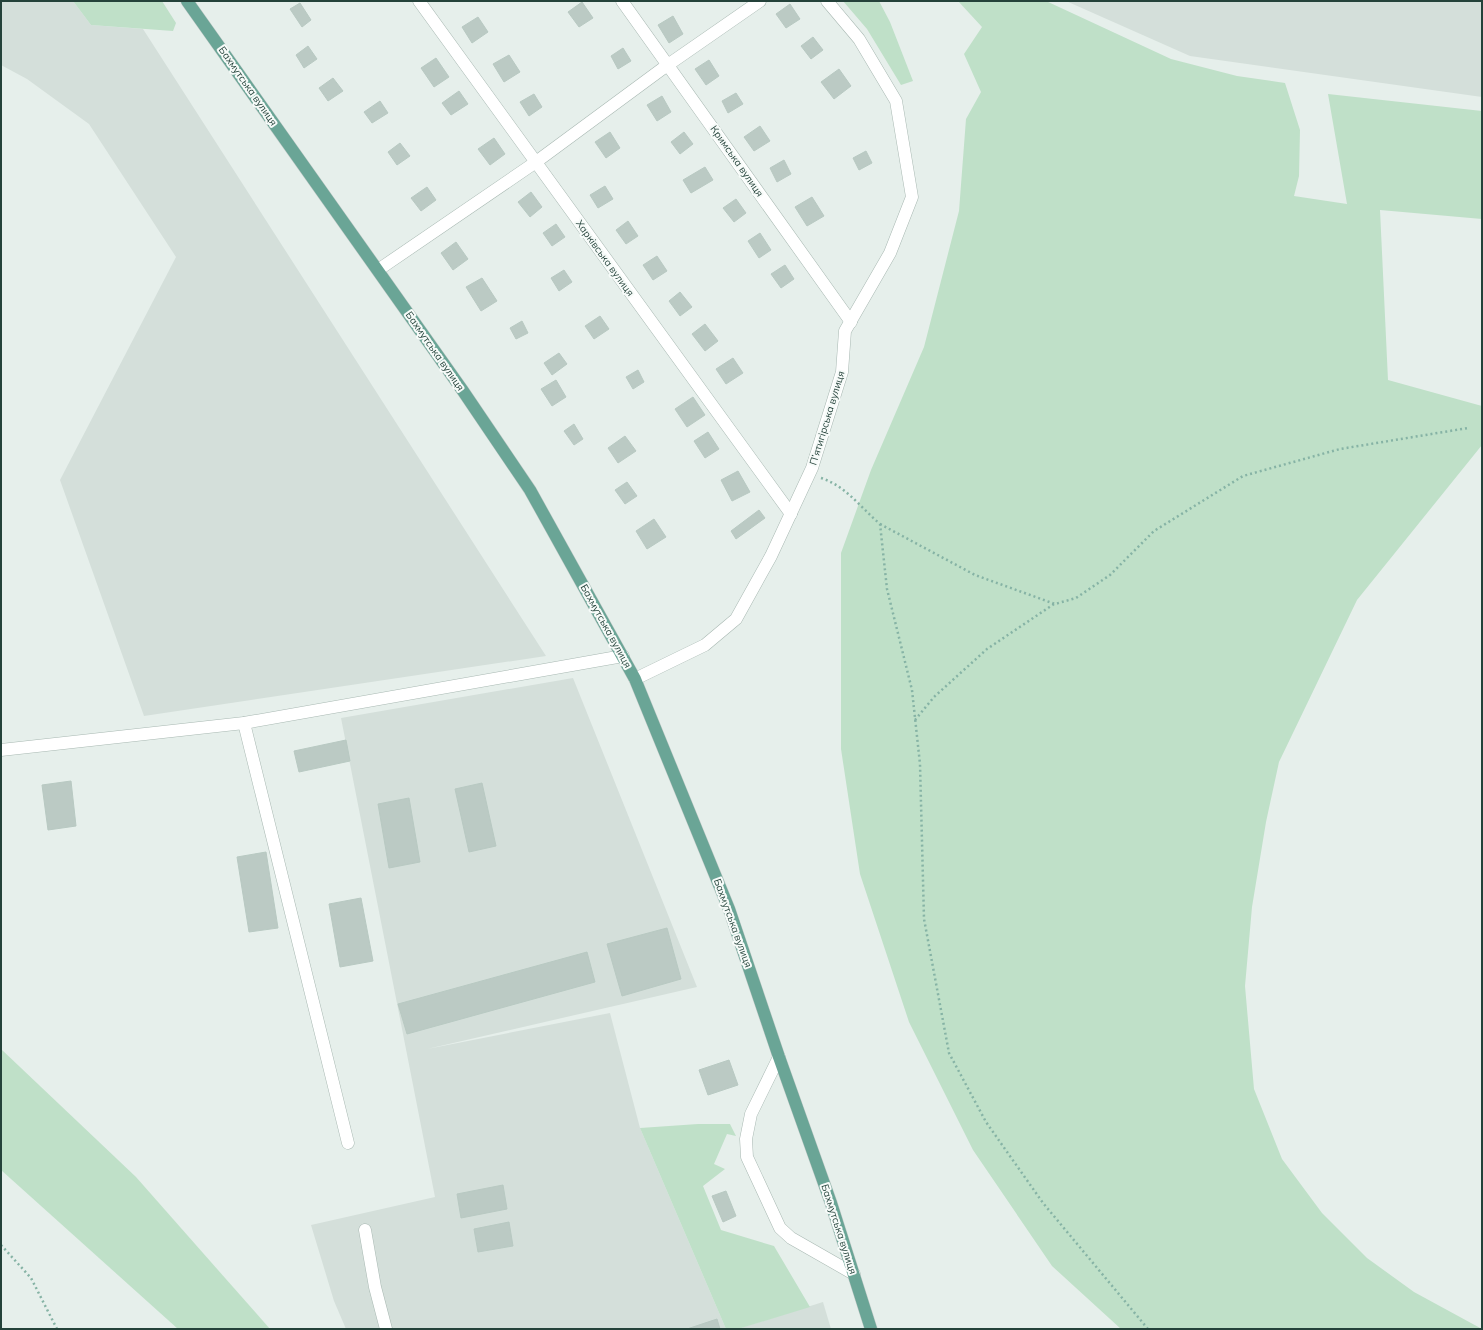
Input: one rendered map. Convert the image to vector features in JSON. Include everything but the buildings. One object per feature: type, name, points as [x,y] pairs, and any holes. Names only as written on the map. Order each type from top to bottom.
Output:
[{"type":"main road","name":"Бахмутська вулиця","points":[[187,1],[463,391],[530,490],[635,679],[730,909],[779,1057],[831,1203],[872,1329]]},
{"type":"street","name":"Харківська вулиця","points":[[420,1],[791,514]]},
{"type":"street","name":"Кримська вулиця","points":[[622,1],[851,322]]},
{"type":"street","points":[[378,270],[536,162],[668,64],[760,1]]},
{"type":"street","name":"П’ятигірська вулиця","points":[[635,679],[705,644],[736,619],[771,556],[809,474],[842,372],[845,332],[890,253],[912,197],[896,101],[859,39],[827,1]]},
{"type":"street","points":[[1,750],[244,723],[623,656]]},
{"type":"street","points":[[244,723],[348,1143]]},
{"type":"street","points":[[779,1057],[751,1114],[746,1139],[747,1157],[780,1228],[791,1238],[854,1274]]},
{"type":"street","points":[[365,1230],[375,1287],[386,1329]]},
{"type":"path","points":[[915,720],[934,697],[987,649],[1055,604],[1076,598],[1110,575],[1154,531],[1242,476],[1340,449],[1468,428]]},
{"type":"path","points":[[809,474],[841,487],[865,512],[880,524],[975,575],[1055,604]]},
{"type":"path","points":[[880,524],[887,589],[912,690],[920,764],[924,919],[949,1053],[986,1122],[1043,1203],[1148,1329]]},
{"type":"path","points":[[1,1245],[31,1278],[57,1329]]},
{"type":"shaded area","points":[[1,1],[73,1],[91,25],[143,29],[546,656],[144,716],[60,480],[176,257],[89,124],[27,79],[1,65]]},
{"type":"shaded area","points":[[1066,1],[1482,1],[1482,97],[1190,56]]},
{"type":"shaded area","points":[[573,678],[697,987],[427,1049],[610,1013],[640,1128],[726,1329],[346,1329],[334,1301],[311,1225],[435,1197],[341,718]]},
{"type":"shaded area","points":[[823,1302],[831,1329],[737,1329]]},
{"type":"green space","points":[[73,1],[162,1],[176,23],[173,31],[91,25]]},
{"type":"green space","points":[[843,1],[879,1],[890,22],[913,81],[901,85],[867,29]]},
{"type":"green space","points":[[958,1],[1046,1],[1171,59],[1237,76],[1285,83],[1300,130],[1299,176],[1294,196],[1347,204],[1328,94],[1482,111],[1482,219],[1380,210],[1388,380],[1482,406],[1482,445],[1357,600],[1279,762],[1266,822],[1252,907],[1245,986],[1254,1089],[1282,1159],[1322,1213],[1367,1258],[1414,1292],[1482,1329],[1121,1329],[1052,1266],[973,1150],[909,1022],[860,874],[841,749],[841,553],[871,470],[924,347],[959,211],[966,119],[981,92],[964,54],[982,27]]},
{"type":"green space","points":[[1,1049],[136,1177],[270,1329],[178,1329],[1,1170]]},
{"type":"green space","points":[[698,1124],[730,1124],[736,1136],[727,1134],[714,1164],[725,1169],[703,1186],[721,1230],[774,1246],[810,1307],[738,1329],[726,1329],[640,1128]]}]
